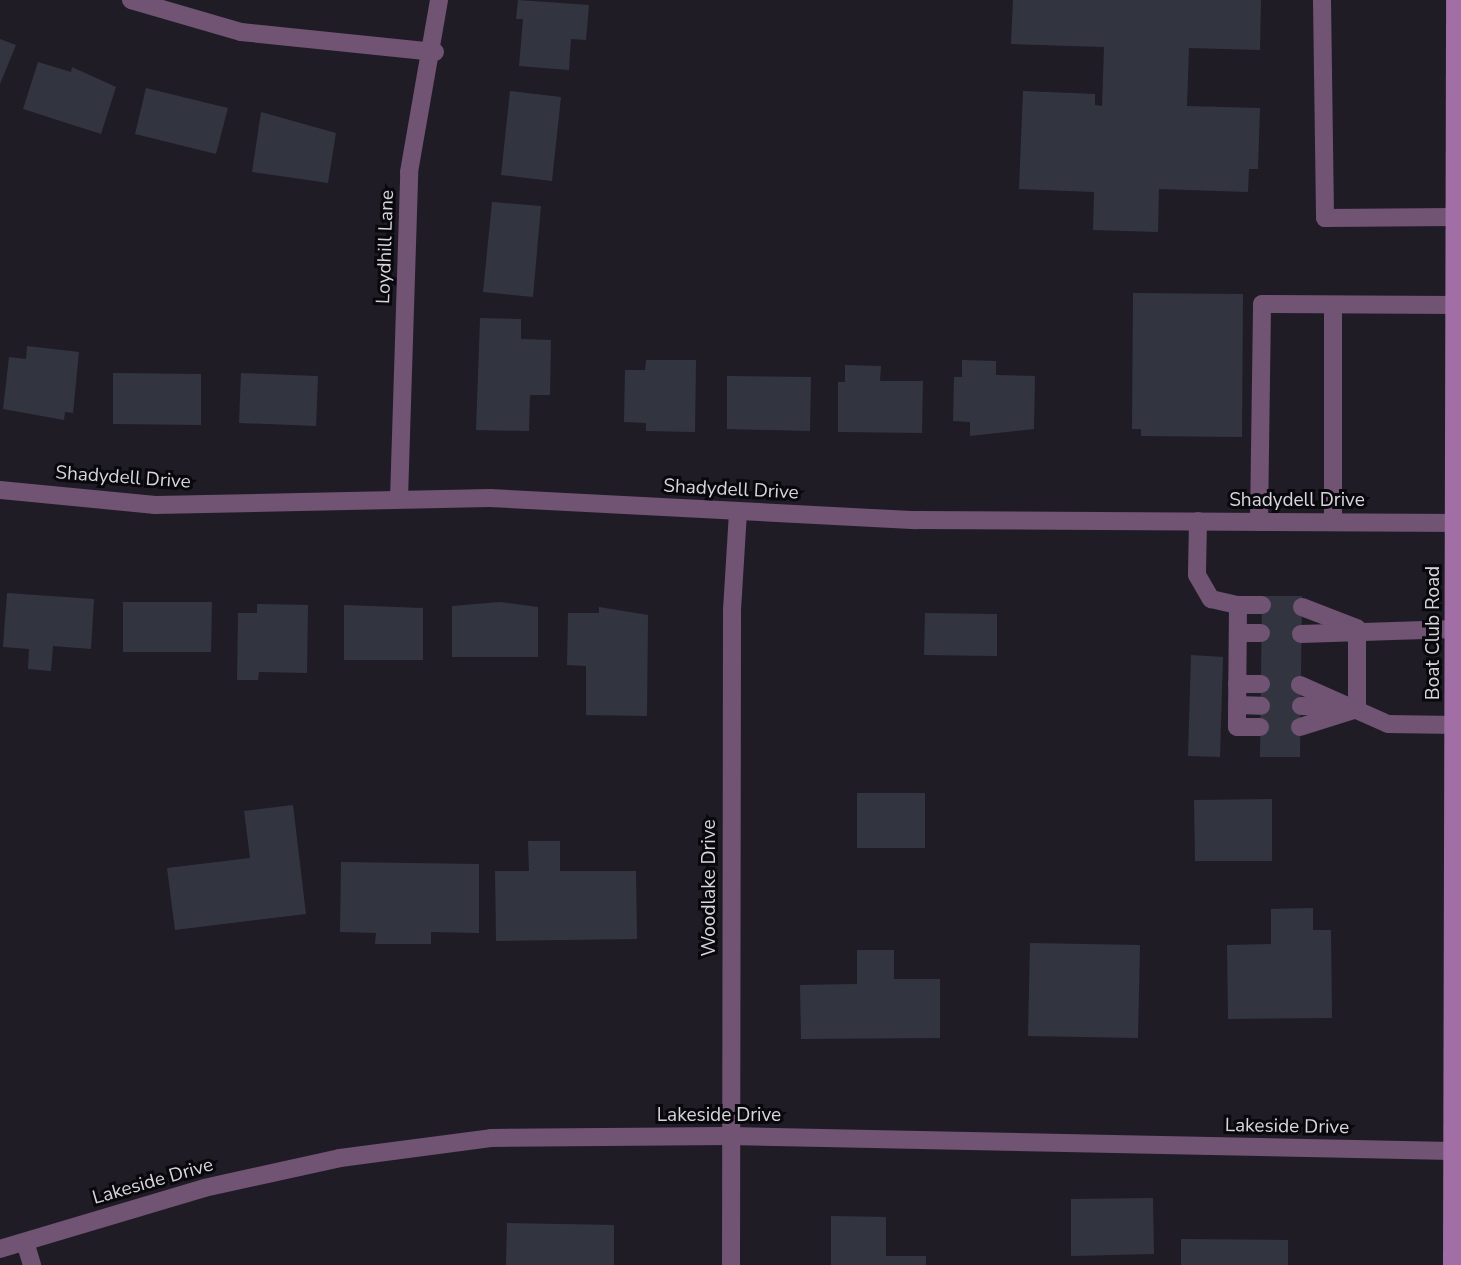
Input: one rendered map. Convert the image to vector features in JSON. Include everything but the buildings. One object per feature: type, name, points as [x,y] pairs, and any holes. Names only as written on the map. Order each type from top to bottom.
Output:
[{"type":"main road","name":"Boat Club Road","points":[[1452,1265],[1455,629],[1458,523],[1455,0]]},
{"type":"street","points":[[131,0],[241,32],[435,52]]},
{"type":"street","name":"Loydhill Lane","points":[[399,499],[409,172],[435,52],[439,0]]},
{"type":"street","points":[[1322,0],[1325,218],[1455,217]]},
{"type":"street","points":[[1259,522],[1262,304],[1456,305]]},
{"type":"street","points":[[1333,305],[1333,522]]},
{"type":"street","name":"Shadydell Drive","points":[[0,490],[156,505],[399,499],[738,512],[1458,523]]},
{"type":"street","name":"Woodlake Drive","points":[[731,1265],[730,1136],[738,512]]},
{"type":"street","points":[[1198,521],[1198,575],[1211,599],[1238,605],[1262,606]]},
{"type":"street","points":[[1238,605],[1237,727],[1260,727]]},
{"type":"street","points":[[1302,607],[1357,628]]},
{"type":"street","points":[[1301,634],[1357,628],[1455,629]]},
{"type":"street","points":[[1357,628],[1357,709]]},
{"type":"street","points":[[1238,633],[1261,633]]},
{"type":"street","points":[[1237,684],[1261,684]]},
{"type":"street","points":[[1300,685],[1388,724],[1456,726]]},
{"type":"street","points":[[1237,705],[1261,706]]},
{"type":"street","points":[[1301,706],[1357,709]]},
{"type":"street","points":[[1300,727],[1357,709]]},
{"type":"street","name":"Lakeside Drive","points":[[0,1249],[204,1188],[340,1158],[491,1138],[730,1136],[1452,1152]]},
{"type":"street","points":[[25,1242],[32,1265]]}]
